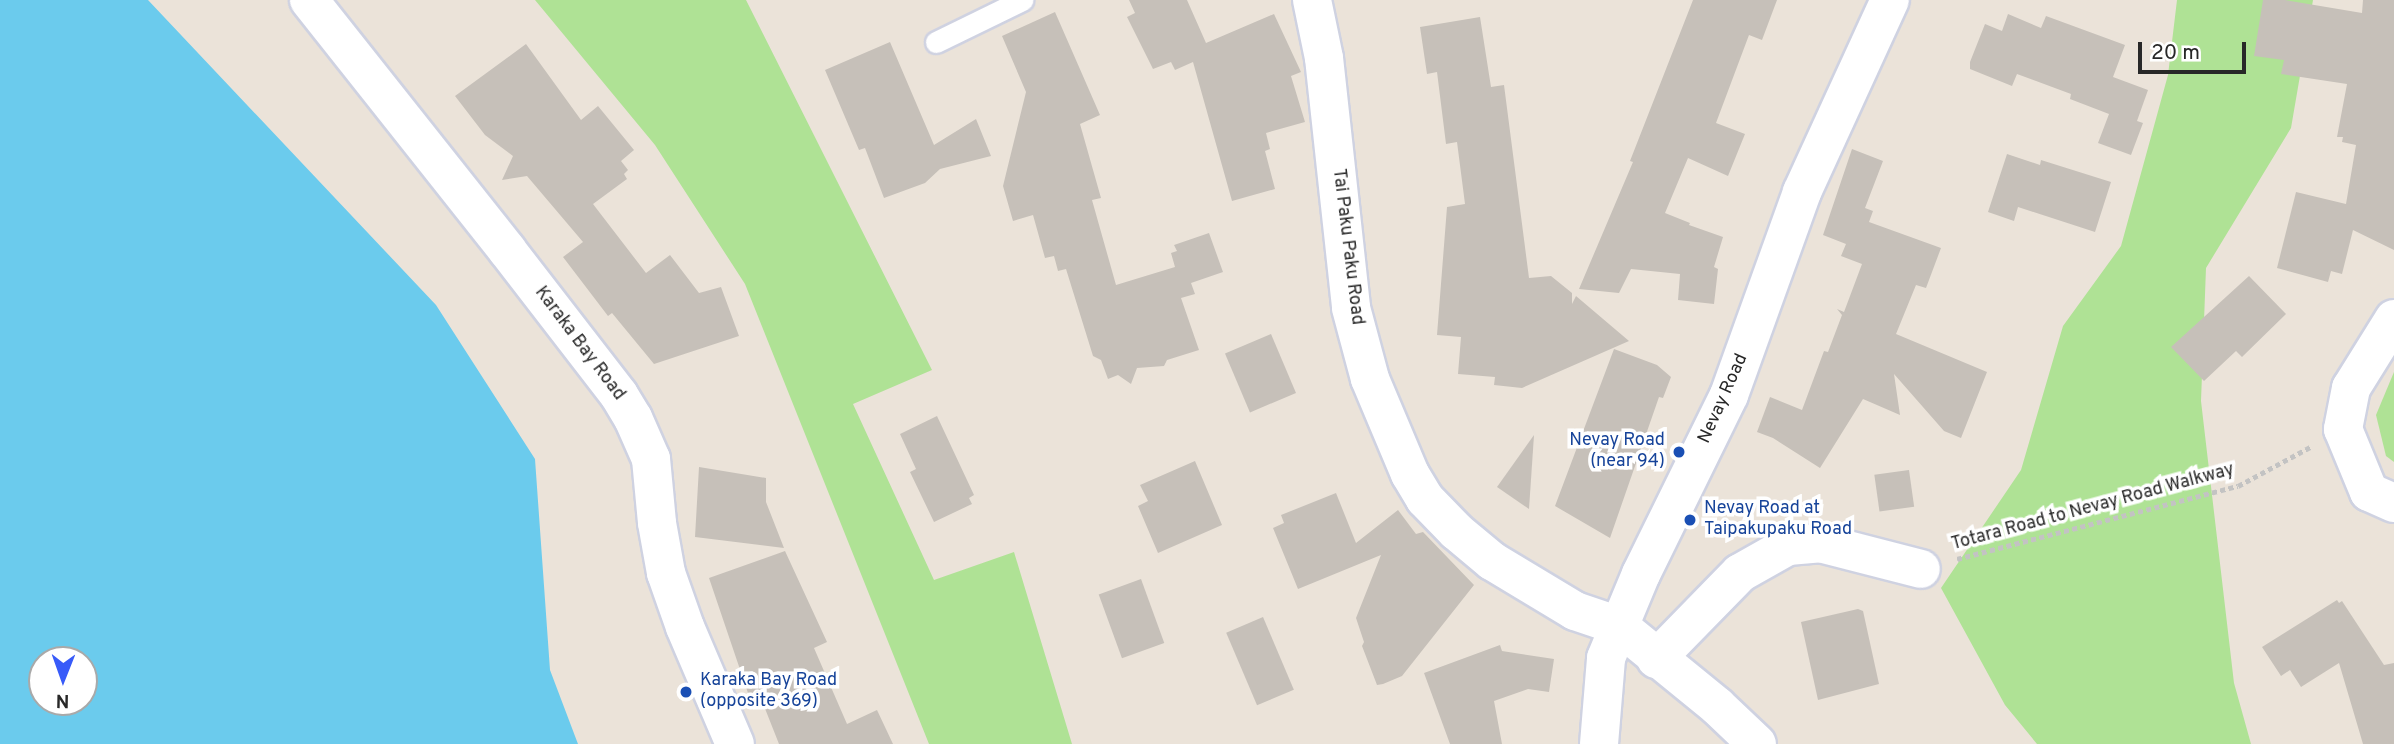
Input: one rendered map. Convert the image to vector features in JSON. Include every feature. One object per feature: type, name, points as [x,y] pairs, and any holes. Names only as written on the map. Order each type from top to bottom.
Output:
[{"type":"street","name":"Karaka Bay Road","points":[[309,0],[516,260],[634,418],[652,459],[657,523],[666,573],[685,626],[735,744]]},
{"type":"street","name":"Nevay Road","points":[[1599,744],[1606,658],[1729,395],[1802,192],[1890,0]]},
{"type":"street","name":"Tai Paku Paku Road","points":[[1311,1],[1324,58],[1351,308],[1370,379],[1395,445],[1425,499],[1483,553],[1575,611],[1619,626]]},
{"type":"street","points":[[2394,319],[2351,388],[2343,429],[2369,492],[2394,503]]},
{"type":"street","points":[[1656,659],[1740,573],[1787,546],[1820,543],[1922,569]]},
{"type":"street","points":[[1619,626],[1656,659],[1717,706],[1757,744]]},
{"type":"lane","points":[[936,42],[1022,0]]},
{"type":"path","name":"Totara Road to Nevay Road Walkway","points":[[1922,569],[2238,486],[2343,429]]},
{"type":"green space","points":[[535,0],[746,0],[932,370],[853,404],[934,580],[1014,552],[1072,744],[929,744],[745,284],[655,145]]},
{"type":"green space","points":[[2177,0],[2313,0],[2291,128],[2206,268],[2201,401],[2234,683],[2251,744],[2037,744],[2005,705],[1941,588],[2021,470],[2063,326],[2121,246],[2168,75]]},
{"type":"green space","points":[[2394,372],[2394,462],[2386,456],[2376,415]]},
{"type":"water","points":[[0,0],[148,0],[436,305],[535,459],[550,670],[578,744],[0,744]]},
{"type":"building","points":[[1129,0],[1187,0],[1206,43],[1274,14],[1301,72],[1291,76],[1305,122],[1266,133],[1270,149],[1265,151],[1275,189],[1232,201],[1193,62],[1175,70],[1171,62],[1153,69],[1127,17],[1135,13]]},
{"type":"building","points":[[1693,0],[1777,0],[1762,40],[1749,35],[1716,123],[1745,134],[1728,176],[1688,158],[1665,213],[1723,237],[1714,267],[1718,269],[1714,304],[1678,300],[1680,274],[1631,269],[1619,293],[1579,289],[1633,162],[1630,161]]},
{"type":"building","points":[[2263,0],[2285,0],[2362,13],[2363,0],[2394,0],[2394,250],[2353,230],[2342,274],[2331,271],[2328,282],[2277,268],[2296,192],[2346,204],[2356,145],[2342,142],[2343,137],[2337,137],[2347,84],[2281,74],[2284,60],[2254,56]]},
{"type":"building","points":[[1055,12],[1100,115],[1080,124],[1101,198],[1092,200],[1116,285],[1175,267],[1171,253],[1177,251],[1174,245],[1209,233],[1223,272],[1191,283],[1195,294],[1181,298],[1199,350],[1167,360],[1164,366],[1137,368],[1131,384],[1118,375],[1108,379],[1101,360],[1093,356],[1066,269],[1058,271],[1054,256],[1045,258],[1033,215],[1013,221],[1003,186],[1026,92],[1002,36]]},
{"type":"building","points":[[2008,14],[2041,28],[2046,16],[2125,45],[2113,77],[2148,90],[2137,121],[2143,123],[2131,155],[2098,143],[2109,114],[2070,99],[2071,94],[2017,74],[2012,86],[1970,69],[1970,62],[1985,24],[2002,31]]},
{"type":"building","points":[[1480,17],[1491,87],[1504,85],[1529,278],[1551,276],[1572,293],[1572,304],[1576,296],[1629,341],[1522,388],[1494,385],[1495,377],[1458,374],[1461,337],[1437,335],[1447,207],[1465,204],[1457,142],[1446,144],[1437,72],[1427,74],[1420,27]]},
{"type":"building","points":[[890,42],[934,145],[976,119],[991,156],[940,169],[925,183],[884,198],[865,148],[859,150],[825,70]]},
{"type":"building","points":[[526,44],[581,120],[598,106],[634,150],[621,161],[628,170],[624,174],[627,179],[593,204],[646,273],[670,255],[699,293],[721,287],[739,336],[654,364],[612,313],[608,316],[563,257],[583,242],[527,176],[502,180],[513,156],[485,135],[455,96]]},
{"type":"building","points":[[1852,149],[1883,161],[1865,208],[1873,211],[1869,222],[1941,248],[1926,288],[1916,285],[1896,334],[1987,372],[1961,438],[1944,431],[1894,374],[1900,415],[1863,399],[1820,468],[1773,438],[1757,432],[1770,397],[1802,410],[1824,351],[1828,352],[1842,315],[1837,309],[1844,312],[1862,264],[1841,256],[1846,244],[1823,235]]},
{"type":"building","points":[[2007,154],[2040,165],[2041,160],[2111,182],[2095,232],[2018,207],[2014,221],[1988,212]]},
{"type":"building","points":[[2249,276],[2286,314],[2242,357],[2236,351],[2204,381],[2171,347]]},
{"type":"building","points":[[1271,334],[1296,393],[1250,412],[1225,354]]},
{"type":"building","points":[[1614,349],[1657,365],[1671,377],[1663,398],[1659,397],[1610,538],[1555,506]]},
{"type":"building","points":[[937,416],[974,495],[969,498],[972,504],[934,522],[910,472],[916,469],[900,434]]},
{"type":"building","points":[[1534,435],[1529,509],[1497,487]]},
{"type":"building","points":[[1195,461],[1222,525],[1158,553],[1138,506],[1148,501],[1140,485]]},
{"type":"building","points":[[699,467],[766,478],[766,502],[784,548],[695,537]]},
{"type":"building","points":[[1909,470],[1914,507],[1879,512],[1874,475]]},
{"type":"building","points":[[1336,493],[1356,543],[1398,510],[1416,534],[1423,532],[1474,585],[1402,676],[1383,684],[1377,685],[1362,646],[1364,642],[1356,618],[1381,555],[1298,589],[1273,528],[1284,523],[1281,515]]},
{"type":"building","points":[[785,551],[827,642],[814,648],[847,724],[877,710],[893,744],[779,744],[758,691],[749,696],[709,578]]},
{"type":"building","points":[[1141,579],[1164,643],[1122,658],[1099,594]]},
{"type":"building","points":[[2337,600],[2339,603],[2342,601],[2384,665],[2394,663],[2394,744],[2363,744],[2339,663],[2301,687],[2290,670],[2281,676],[2262,647]]},
{"type":"building","points":[[1858,609],[1863,611],[1879,684],[1818,700],[1801,622]]},
{"type":"building","points":[[1263,617],[1294,690],[1257,705],[1226,633]]},
{"type":"building","points":[[1500,645],[1502,651],[1554,659],[1549,692],[1528,689],[1494,701],[1502,744],[1450,744],[1424,673]]},
{"type":"place","name":"Nevay Road (near 94)","points":[[1679,452]]},
{"type":"place","name":"Nevay Road at Taipakupaku Road","points":[[1690,520]]},
{"type":"place","name":"Karaka Bay Road (opposite 369)","points":[[686,692]]}]
